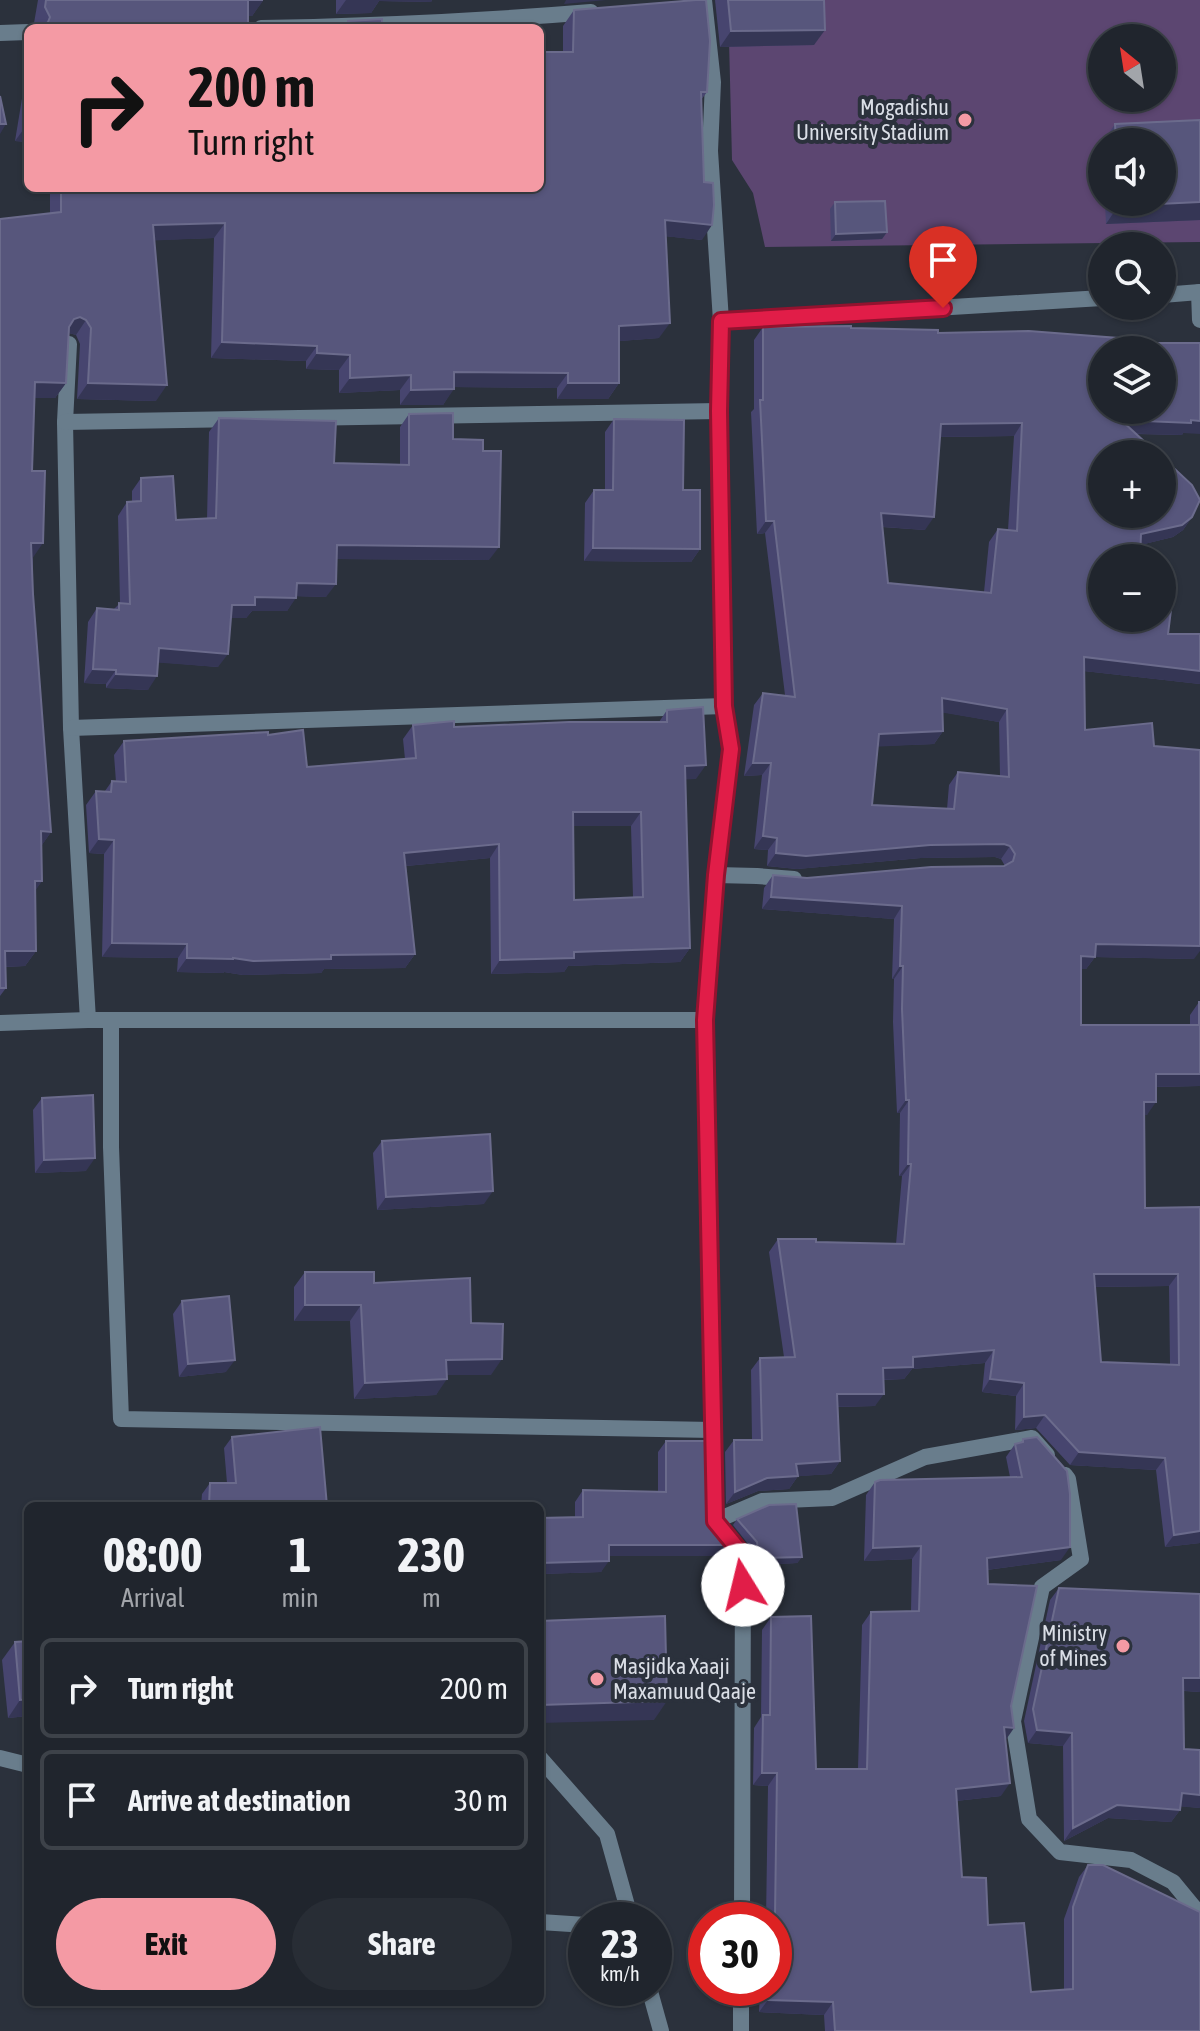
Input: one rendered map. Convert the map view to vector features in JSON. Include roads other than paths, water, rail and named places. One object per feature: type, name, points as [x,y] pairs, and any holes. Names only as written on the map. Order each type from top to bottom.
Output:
[{"type":"street","points":[[699,3],[713,82],[710,151],[721,321],[719,411],[724,706],[731,749],[716,875],[705,1020],[715,1521],[743,1555],[742,1902]]},
{"type":"street","points":[[371,24],[509,19],[614,10]]},
{"type":"street","points":[[0,33],[24,32]]},
{"type":"street","points":[[1176,294],[1200,292],[1200,320]]},
{"type":"street","points":[[721,321],[1088,299]]},
{"type":"street","points":[[69,344],[65,422],[71,728],[88,1020]]},
{"type":"street","points":[[65,422],[719,411]]},
{"type":"street","points":[[71,728],[724,706]]},
{"type":"street","points":[[716,875],[797,880],[812,878]]},
{"type":"street","points":[[0,1023],[88,1020],[705,1020]]},
{"type":"street","points":[[111,1021],[111,1147],[121,1419],[713,1430]]},
{"type":"street","points":[[715,1521],[762,1501],[832,1498],[925,1457],[1032,1438],[1068,1479],[1081,1559],[1042,1587],[1013,1721],[1029,1819],[1060,1852],[1131,1860],[1173,1882],[1200,1915]]},
{"type":"street","points":[[0,1758],[24,1764]]},
{"type":"street","points":[[544,1763],[607,1834],[626,1902]]},
{"type":"street","points":[[544,1922],[568,1924]]},
{"type":"street","points":[[654,2006],[661,2031]]},
{"type":"street","points":[[741,2006],[741,2031]]},
{"type":"place","name":"Mogadishu University Stadium","points":[[965,120]]},
{"type":"place","name":"Ministry of Mines","points":[[1123,1646]]},
{"type":"place","name":"Masjidka Xaaji Maxamuud Qaaje","points":[[597,1679]]}]
